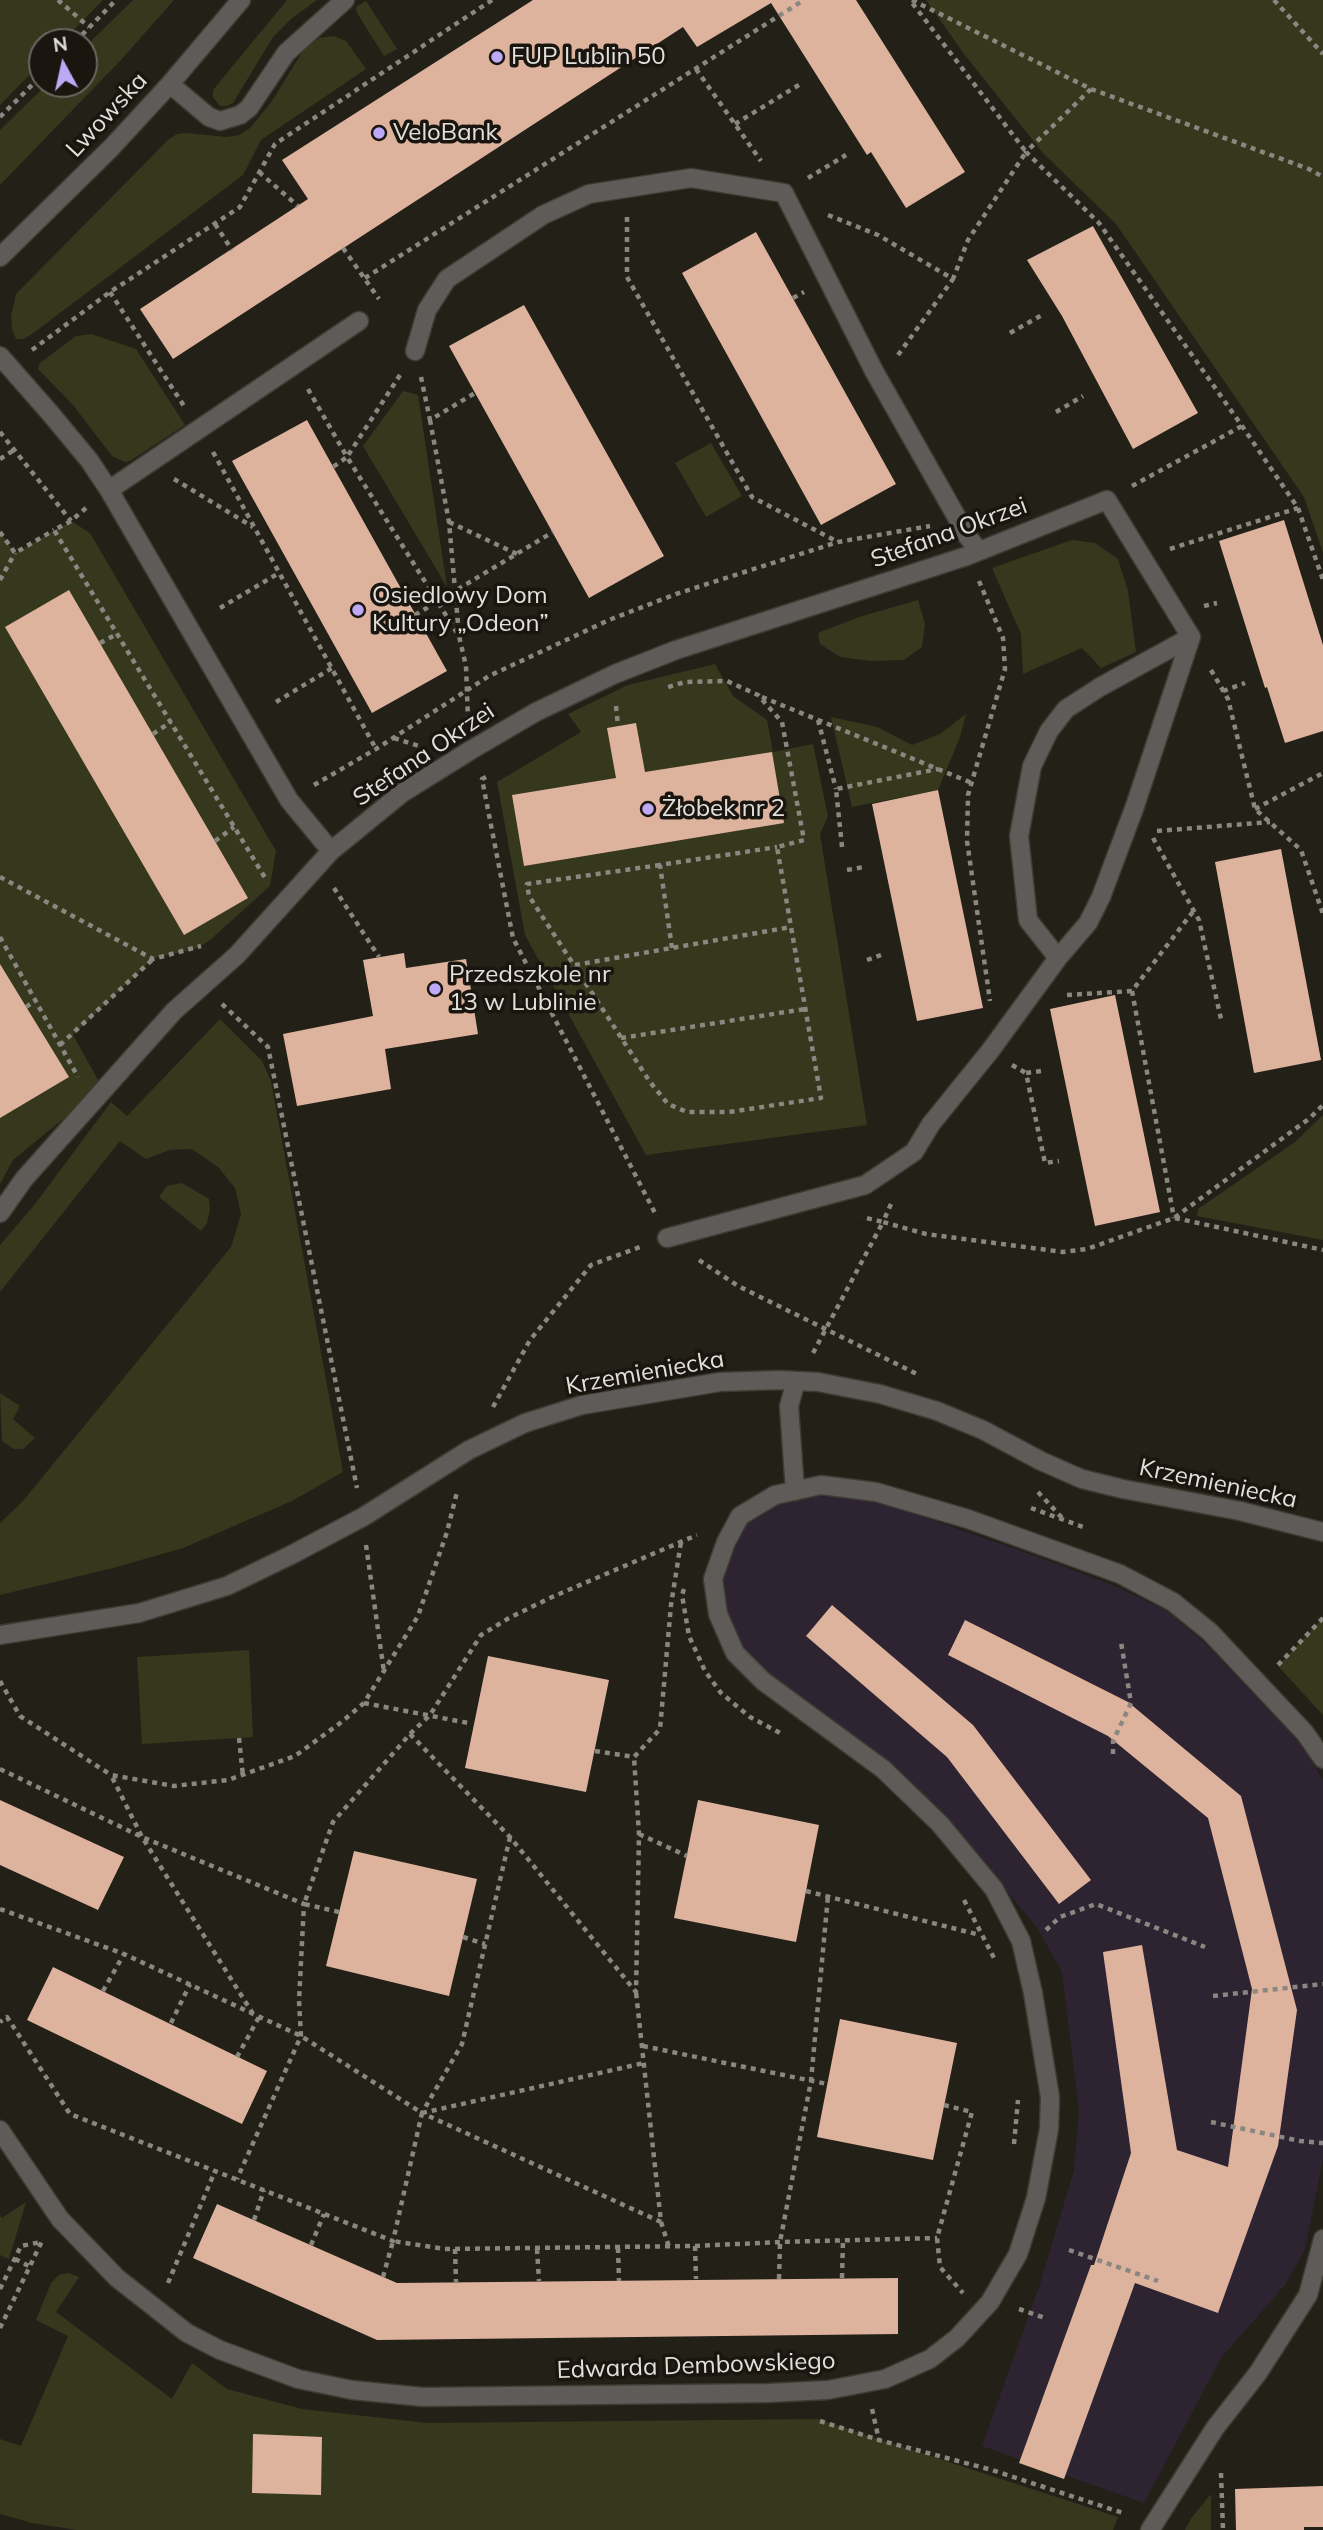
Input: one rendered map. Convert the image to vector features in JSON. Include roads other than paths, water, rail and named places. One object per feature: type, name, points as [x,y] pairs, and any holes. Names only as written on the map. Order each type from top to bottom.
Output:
[{"type":"street","name":"Lwowska","points":[[0,257],[111,148],[242,0]]},
{"type":"street","points":[[170,84],[209,117],[220,121],[240,115],[249,108],[286,53],[345,0]]},
{"type":"street","points":[[415,351],[427,310],[447,279],[543,215],[589,194],[691,178],[784,193],[880,380],[968,537],[973,553]]},
{"type":"street","points":[[109,490],[359,321]]},
{"type":"street","points":[[5,362],[89,460],[289,800],[331,851]]},
{"type":"street","name":"Stefana Okrzei","points":[[0,1213],[24,1179],[174,1011],[237,955],[331,851],[402,793],[536,712],[615,674],[676,650],[973,553],[1107,500],[1191,637]]},
{"type":"street","points":[[1058,958],[1028,920],[1019,836],[1032,766],[1049,731],[1066,709],[1191,637]]},
{"type":"street","points":[[667,1238],[865,1185],[914,1152],[931,1124],[990,1051],[1027,997],[1088,923],[1101,897],[1135,806],[1191,637]]},
{"type":"street","points":[[795,1491],[789,1406],[796,1381]]},
{"type":"street","name":"Krzemieniecka","points":[[0,1635],[139,1614],[227,1586],[363,1517],[468,1450],[525,1423],[582,1405],[720,1382],[818,1381],[880,1394],[937,1411],[983,1430],[1082,1479],[1240,1511],[1323,1532]]},
{"type":"street","name":"Edwarda Dembowskiego","points":[[0,2130],[60,2219],[117,2278],[187,2333],[220,2350],[298,2379],[352,2390],[423,2397],[768,2393],[828,2390],[885,2379],[930,2359],[957,2339],[990,2302],[1018,2254],[1036,2198],[1049,2129],[1050,2097],[1033,1993],[1021,1941],[994,1889],[940,1824],[883,1769],[763,1681],[735,1653],[718,1614],[713,1579],[726,1542],[740,1516],[775,1495],[821,1485],[876,1492],[968,1519],[1120,1574],[1172,1602],[1210,1632],[1305,1733],[1323,1759]]},
{"type":"street","points":[[1150,2530],[1215,2428],[1258,2373],[1308,2295],[1323,2239]]},
{"type":"place","name":"FUP Lublin 50","points":[[497,57]]},
{"type":"place","name":"VeloBank","points":[[379,133]]},
{"type":"place","name":"Osiedlowy Dom Kultury „Odeon”","points":[[358,610]]},
{"type":"place","name":"Żłobek nr 2","points":[[648,809]]},
{"type":"place","name":"Przedszkole nr 13 w Lublinie","points":[[435,989]]}]
